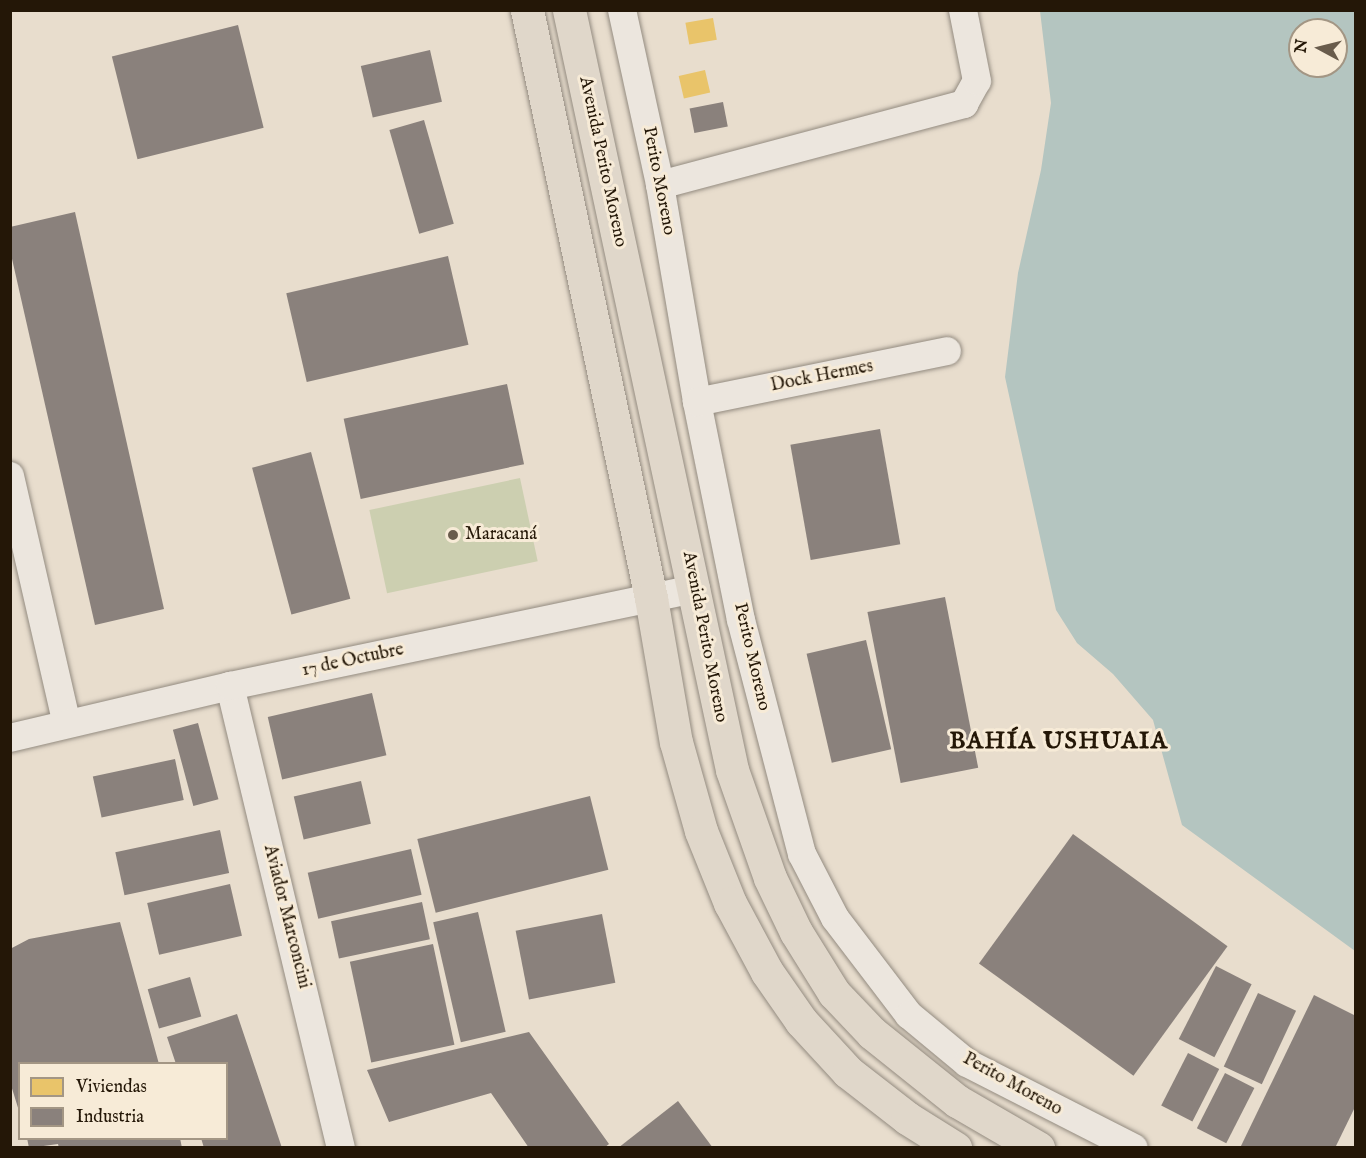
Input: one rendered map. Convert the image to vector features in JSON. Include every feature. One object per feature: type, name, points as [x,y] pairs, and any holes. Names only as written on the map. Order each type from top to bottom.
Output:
[{"type":"main road","points":[[527,10],[651,598],[676,742],[701,831],[730,903],[767,972],[801,1021],[848,1072],[907,1118],[956,1148]]},
{"type":"main road","name":"Avenida Perito Moreno","points":[[569,10],[696,589],[732,770],[770,878],[796,932],[834,993],[872,1033],[957,1101],[1038,1148]]},
{"type":"street","name":"Perito Moreno","points":[[622,10],[660,185],[697,402],[741,620],[782,789],[802,854],[835,918],[909,1015],[967,1063],[1134,1148]]},
{"type":"street","points":[[660,185],[964,104],[977,81],[963,10]]},
{"type":"street","name":"Dock Hermes","points":[[697,402],[947,351]]},
{"type":"street","points":[[10,476],[67,724]]},
{"type":"street","name":"17 de Octubre","points":[[10,738],[231,686],[696,589]]},
{"type":"street","name":"Aviador Marconcini","points":[[231,686],[341,1148]]},
{"type":"green space","name":"Maracaná","points":[[520,478],[538,561],[387,593],[369,510]]},
{"type":"shaded area","points":[[1040,11],[1355,11],[1355,951],[1182,825],[1153,720],[1113,674],[1077,643],[1056,610],[1005,377],[1018,273],[1041,170],[1051,103]]},
{"type":"building: Viviendas","points":[[713,18],[717,40],[689,45],[685,23]]},
{"type":"building: Viviendas","points":[[705,70],[710,92],[684,98],[679,76]]},
{"type":"building: Industria","points":[[238,25],[264,128],[138,159],[112,56]]},
{"type":"building: Industria","points":[[430,50],[442,102],[373,118],[361,66]]},
{"type":"building: Industria","points":[[723,102],[728,127],[694,133],[690,108]]},
{"type":"building: Industria","points":[[424,120],[454,224],[419,234],[389,130]]},
{"type":"building: Industria","points":[[75,212],[164,609],[95,625],[10,250],[10,227]]},
{"type":"building: Industria","points":[[448,256],[468,345],[307,382],[286,293]]},
{"type":"building: Industria","points":[[507,384],[524,464],[361,499],[344,419]]},
{"type":"building: Industria","points":[[880,429],[900,544],[811,560],[790,445]]},
{"type":"building: Industria","points":[[311,452],[350,599],[291,615],[252,468]]},
{"type":"building: Industria","points":[[945,597],[978,768],[901,783],[867,612]]},
{"type":"building: Industria","points":[[866,640],[891,749],[832,763],[807,654]]},
{"type":"building: Industria","points":[[372,693],[386,755],[282,779],[268,717]]},
{"type":"building: Industria","points":[[198,723],[218,799],[193,806],[173,730]]},
{"type":"building: Industria","points":[[175,759],[184,800],[102,818],[93,776]]},
{"type":"building: Industria","points":[[361,781],[371,824],[304,839],[294,797]]},
{"type":"building: Industria","points":[[590,796],[608,870],[436,913],[417,839]]},
{"type":"building: Industria","points":[[220,830],[229,873],[124,895],[115,852]]},
{"type":"building: Industria","points":[[1073,834],[1228,946],[1133,1076],[979,963]]},
{"type":"building: Industria","points":[[411,849],[422,895],[318,919],[308,873]]},
{"type":"building: Industria","points":[[230,884],[242,936],[159,955],[147,903]]},
{"type":"building: Industria","points":[[422,902],[430,939],[339,959],[331,921]]},
{"type":"building: Industria","points":[[478,912],[506,1032],[461,1042],[433,922]]},
{"type":"building: Industria","points":[[602,914],[615,983],[529,1000],[516,931]]},
{"type":"building: Industria","points":[[120,922],[158,1062],[18,1062],[18,1108],[10,1082],[10,949],[29,939]]},
{"type":"building: Industria","points":[[433,944],[454,1045],[371,1062],[350,962]]},
{"type":"building: Industria","points":[[1216,966],[1252,984],[1214,1057],[1179,1039]]},
{"type":"building: Industria","points":[[190,977],[201,1016],[159,1029],[148,989]]},
{"type":"building: Industria","points":[[1258,993],[1296,1011],[1262,1084],[1224,1066]]},
{"type":"building: Industria","points":[[1314,995],[1356,1016],[1356,1105],[1335,1148],[1240,1148]]},
{"type":"building: Industria","points":[[237,1014],[282,1148],[204,1148],[202,1140],[228,1140],[228,1062],[175,1062],[167,1037]]},
{"type":"building: Industria","points":[[529,1032],[609,1144],[604,1148],[529,1148],[491,1093],[389,1122],[367,1070]]},
{"type":"building: Industria","points":[[1188,1053],[1219,1069],[1192,1121],[1161,1106]]},
{"type":"building: Industria","points":[[1225,1073],[1254,1088],[1226,1143],[1197,1128]]},
{"type":"building: Industria","points":[[678,1101],[713,1148],[618,1148]]},
{"type":"building: Industria","points":[[27,1140],[180,1140],[182,1148],[59,1148],[58,1144],[29,1148]]},
{"type":"place","name":"Maracaná","points":[[453,535]]},
{"type":"district","name":"BAHÍA USHUAIA","points":[[1059,742]]}]
